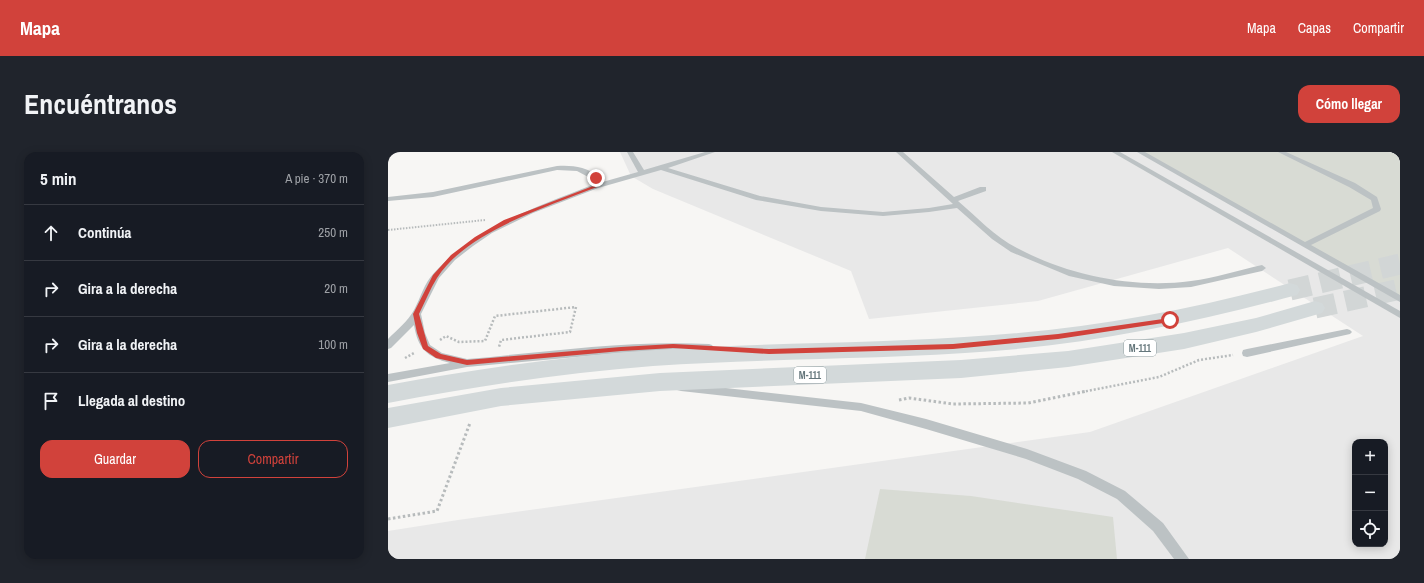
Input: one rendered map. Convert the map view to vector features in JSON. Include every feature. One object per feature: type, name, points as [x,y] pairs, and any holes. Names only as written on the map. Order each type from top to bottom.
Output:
[{"type":"main road","name":"M-111","points":[[388,394],[456,381],[580,364],[769,352],[953,346],[1058,337],[1170,320],[1234,306],[1290,290]]},
{"type":"main road","name":"M-111","points":[[388,418],[501,397],[660,382],[961,369],[1068,359],[1184,341],[1256,325],[1315,308]]},
{"type":"lane","points":[[630,152],[642,173]]},
{"type":"lane","points":[[388,345],[416,314],[435,277],[453,256],[477,238],[506,221],[596,186],[712,152]]},
{"type":"lane","points":[[899,152],[995,237],[1014,250],[1072,274],[1114,283],[1159,286],[1191,284],[1262,268]]},
{"type":"lane","points":[[1115,152],[1400,316]]},
{"type":"lane","points":[[1140,152],[1400,299]]},
{"type":"lane","points":[[1281,152],[1352,185],[1374,199],[1378,209],[1305,246]]},
{"type":"lane","points":[[388,199],[437,194],[537,172],[563,168],[576,168],[591,174],[596,178],[596,186]]},
{"type":"lane","points":[[661,168],[759,198],[821,209],[883,214],[959,206]]},
{"type":"lane","points":[[953,200],[984,189]]},
{"type":"lane","name":"M-111","points":[[416,314],[420,333],[426,347],[439,356],[467,363]]},
{"type":"lane","points":[[1247,353],[1347,332]]},
{"type":"lane","name":"M-111","points":[[388,378],[467,363],[621,349],[673,346],[769,352]]},
{"type":"lane","points":[[660,382],[697,390],[861,407],[926,424],[1027,454],[1082,475],[1121,495],[1158,527],[1182,559]]},
{"type":"path","points":[[388,230],[492,219],[506,221]]},
{"type":"path","points":[[895,401],[909,398],[953,404],[1028,403],[1159,377],[1198,360],[1247,353]]},
{"type":"shaded area","points":[[620,152],[1400,152],[1400,559],[388,559],[388,531],[1090,432],[1363,336],[1228,248],[1038,301],[869,319],[851,271],[653,189],[631,176]]},
{"type":"shaded area","points":[[1140,152],[1400,152],[1400,299]]},
{"type":"shaded area","points":[[880,489],[971,496],[1113,517],[1117,559],[865,559]]},
{"type":"tunnel","points":[[1290,290],[1400,264]]},
{"type":"tunnel","points":[[1315,308],[1400,289]]},
{"type":"route","points":[[596,178],[596,186],[506,221],[477,238],[453,256],[435,277],[416,314],[420,333],[426,347],[439,356],[467,363],[621,349],[673,346],[769,352],[953,346],[1058,337],[1170,320]]}]
